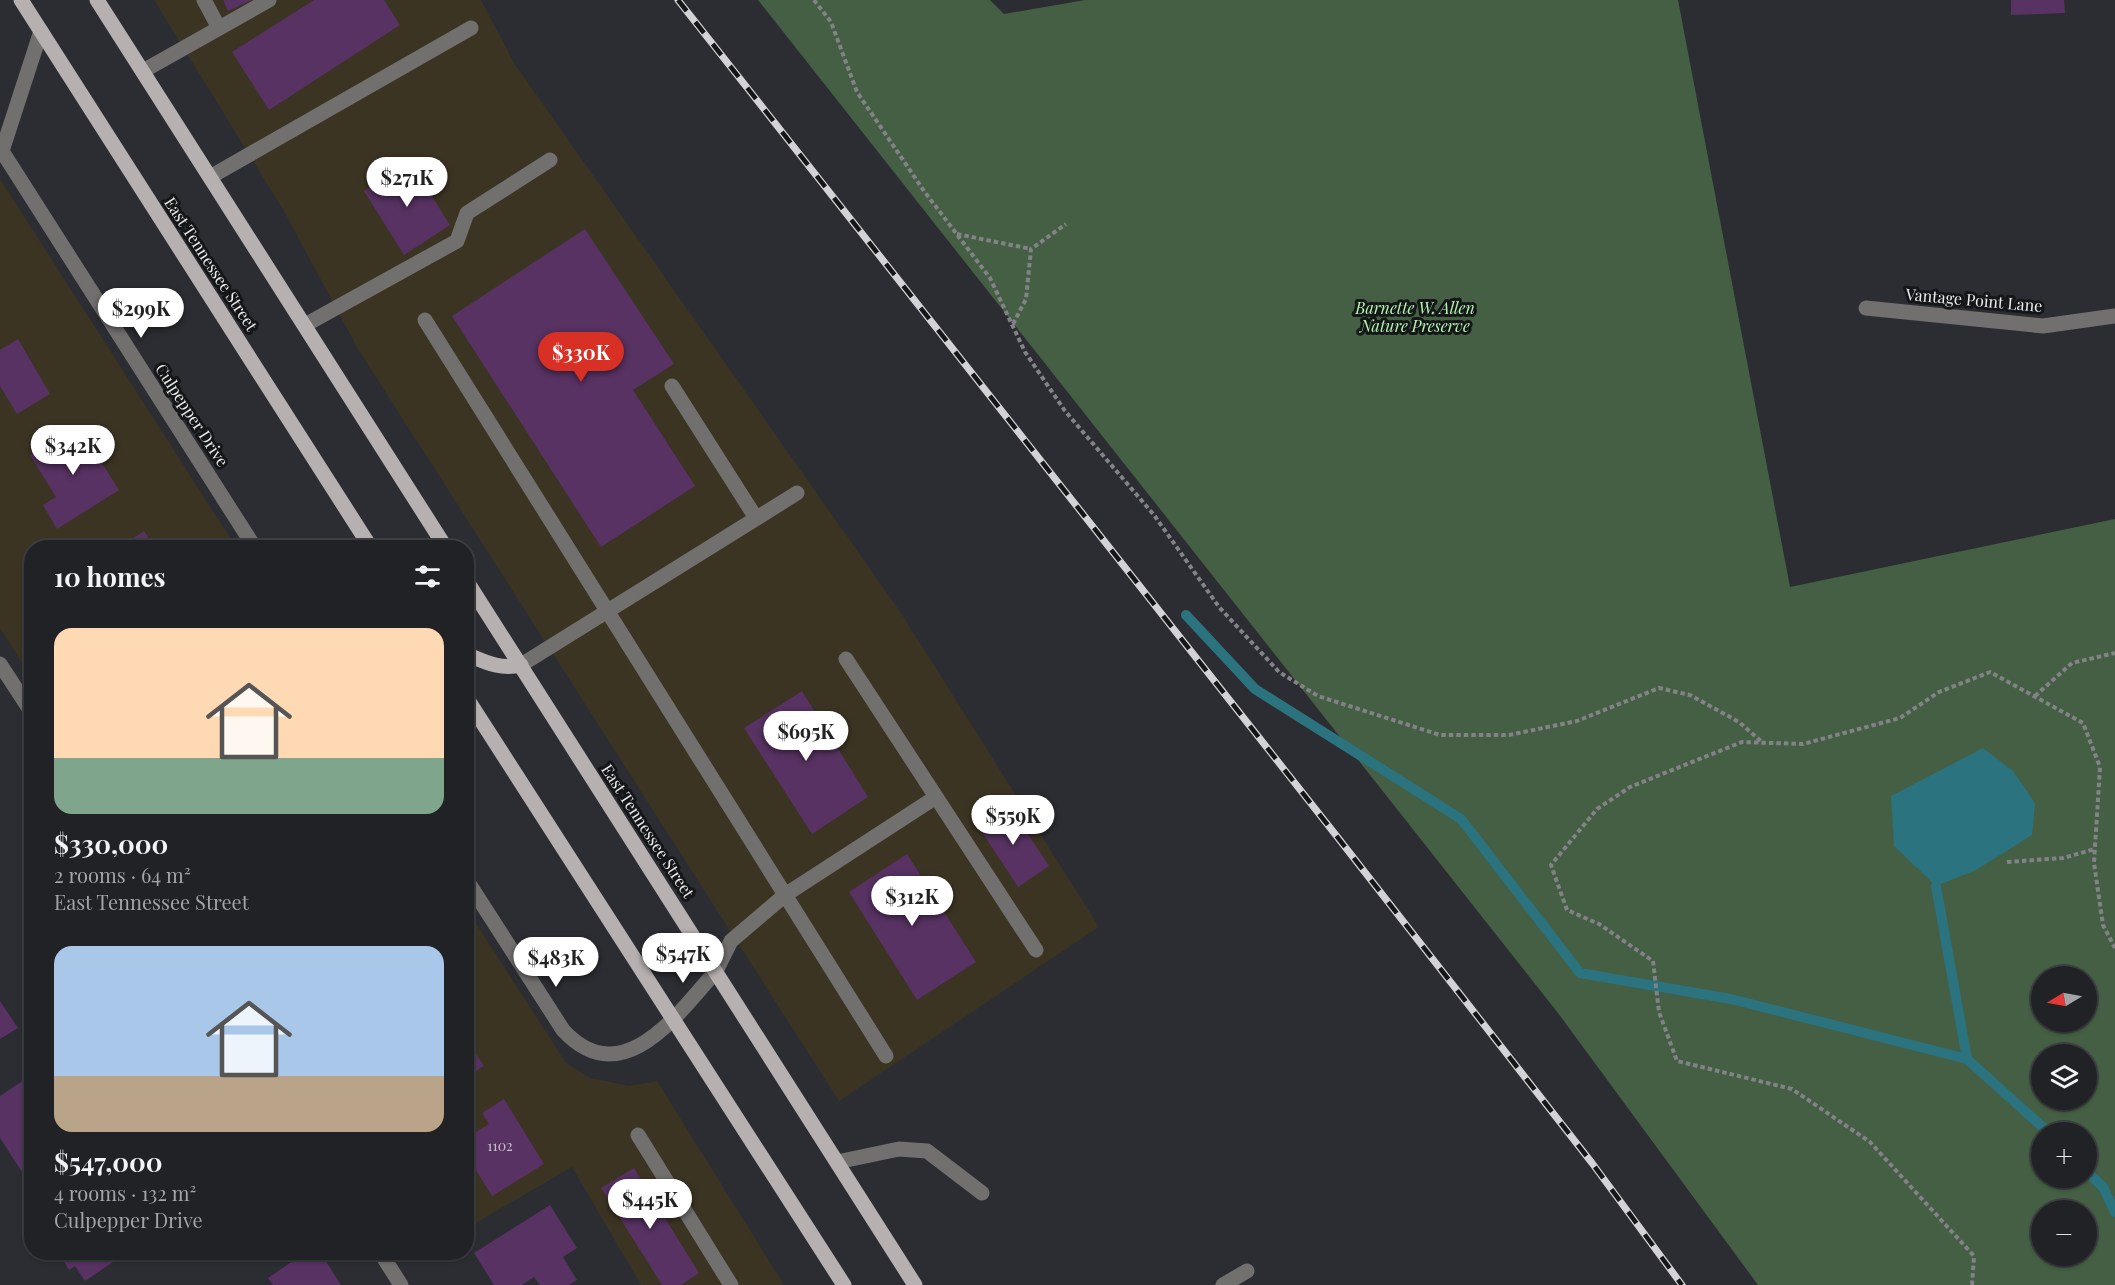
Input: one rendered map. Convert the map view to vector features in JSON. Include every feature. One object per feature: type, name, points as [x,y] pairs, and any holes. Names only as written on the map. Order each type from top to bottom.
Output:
[{"type":"main road","name":"East Tennessee Street","points":[[21,0],[366,540]]},
{"type":"main road","points":[[98,0],[441,540]]},
{"type":"main road","name":"East Tennessee Street","points":[[474,592],[915,1285]]},
{"type":"main road","points":[[474,657],[498,667],[508,668],[521,665]]},
{"type":"main road","points":[[474,709],[844,1285]]},
{"type":"street","points":[[204,0],[219,28]]},
{"type":"street","points":[[142,71],[269,0]]},
{"type":"street","points":[[210,177],[471,28]]},
{"type":"street","name":"Culpepper Drive","points":[[41,31],[1,149],[250,540]]},
{"type":"street","points":[[305,325],[457,241],[467,213],[550,160]]},
{"type":"street","name":"Vantage Point Lane","points":[[1866,308],[2043,326],[2115,316]]},
{"type":"street","points":[[425,320],[886,1056]]},
{"type":"street","points":[[672,386],[756,519]]},
{"type":"street","points":[[521,665],[797,493]]},
{"type":"street","points":[[846,659],[1036,950]]},
{"type":"street","points":[[0,664],[24,701]]},
{"type":"street","points":[[474,891],[563,1030],[591,1051],[611,1054],[632,1050],[651,1040],[674,1019],[716,971],[731,941],[785,895],[936,797]]},
{"type":"street","points":[[638,1135],[731,1285]]},
{"type":"street","points":[[837,1162],[899,1149],[927,1151],[982,1192]]},
{"type":"street","points":[[385,1260],[401,1285]]},
{"type":"street","points":[[1223,1285],[1247,1271]]},
{"type":"path","points":[[814,0],[831,22],[857,92],[924,191],[990,278],[1025,351],[1065,411],[1154,515],[1219,607],[1279,672],[1318,696],[1440,735],[1509,735],[1577,721],[1659,688],[1690,695],[1739,722],[1762,743]]},
{"type":"path","points":[[956,233],[1031,249],[1066,224]]},
{"type":"path","points":[[1012,324],[1026,299],[1031,249]]},
{"type":"path","points":[[2035,696],[2072,663],[2115,653]]},
{"type":"path","points":[[1972,1285],[1974,1256],[1870,1142],[1792,1089],[1677,1061],[1659,1012],[1653,961],[1599,924],[1567,910],[1551,865],[1597,809],[1630,787],[1742,742],[1803,744],[1900,718],[1939,692],[1990,672],[2083,723],[2100,767],[2094,862],[2103,925],[2115,948]]},
{"type":"path","points":[[2007,862],[2063,858],[2095,849]]},
{"type":"shaded area","points":[[154,0],[481,0],[514,63],[901,613],[1099,927],[839,1101],[358,349],[285,213]]},
{"type":"shaded area","points":[[0,179],[232,540],[24,540],[24,666],[0,628]]},
{"type":"shaded area","points":[[474,920],[566,1063],[591,1078],[629,1086],[657,1081],[784,1285],[641,1285],[572,1167],[474,1224]]},
{"type":"green space","name":"Barnette W. Allen Nature Preserve","points":[[758,0],[990,0],[1004,14],[1085,0],[1678,0],[1790,587],[2115,519],[2115,1285],[1758,1285],[1558,1013]]},
{"type":"water","points":[[1983,748],[2013,771],[2035,803],[2032,835],[1976,870],[1936,886],[1894,846],[1891,796]]},
{"type":"building","points":[[223,0],[252,0],[228,11]]},
{"type":"building","points":[[314,0],[384,0],[400,25],[269,110],[232,52]]},
{"type":"building","points":[[2011,0],[2064,0],[2065,13],[2011,15]]},
{"type":"building","points":[[410,162],[450,225],[404,255],[364,191]]},
{"type":"building","points":[[585,229],[674,364],[633,390],[695,486],[601,547],[452,316]]},
{"type":"building","points":[[18,339],[50,394],[17,414],[0,386],[0,350]]},
{"type":"building","points":[[78,425],[119,490],[57,529],[43,505],[56,497],[30,455]]},
{"type":"building","points":[[144,531],[150,540],[131,540]]},
{"type":"building","points":[[802,691],[868,797],[812,834],[744,728]]},
{"type":"building","points":[[1009,805],[1049,866],[1018,887],[978,826]]},
{"type":"building","points":[[907,854],[976,962],[917,1000],[849,892]]},
{"type":"building","points":[[0,1001],[18,1028],[0,1039]]},
{"type":"building","points":[[474,1051],[484,1066],[474,1072]]},
{"type":"building","points":[[24,1080],[24,1171],[22,1172],[0,1138],[0,1096]]},
{"type":"building","points":[[504,1099],[544,1164],[492,1196],[474,1167],[474,1133],[489,1124],[482,1113]]},
{"type":"building","points":[[634,1168],[699,1273],[681,1285],[662,1285],[601,1188]]},
{"type":"building","points":[[550,1205],[577,1248],[563,1257],[577,1280],[569,1285],[540,1285],[534,1277],[522,1285],[494,1285],[474,1253]]},
{"type":"building","points":[[63,1260],[116,1260],[85,1281],[75,1266],[69,1270]]},
{"type":"building","points":[[294,1260],[325,1260],[341,1285],[273,1285],[268,1278]]},
{"type":"waterway","points":[[1186,615],[1255,689],[1461,819],[1580,973],[1731,999],[1967,1059]]},
{"type":"waterway","points":[[1936,886],[1967,1059],[2037,1122]]},
{"type":"waterway","points":[[2097,1181],[2103,1187],[2115,1212]]},
{"type":"railway","points":[[678,0],[1335,834],[1592,1163],[1682,1285]]}]
